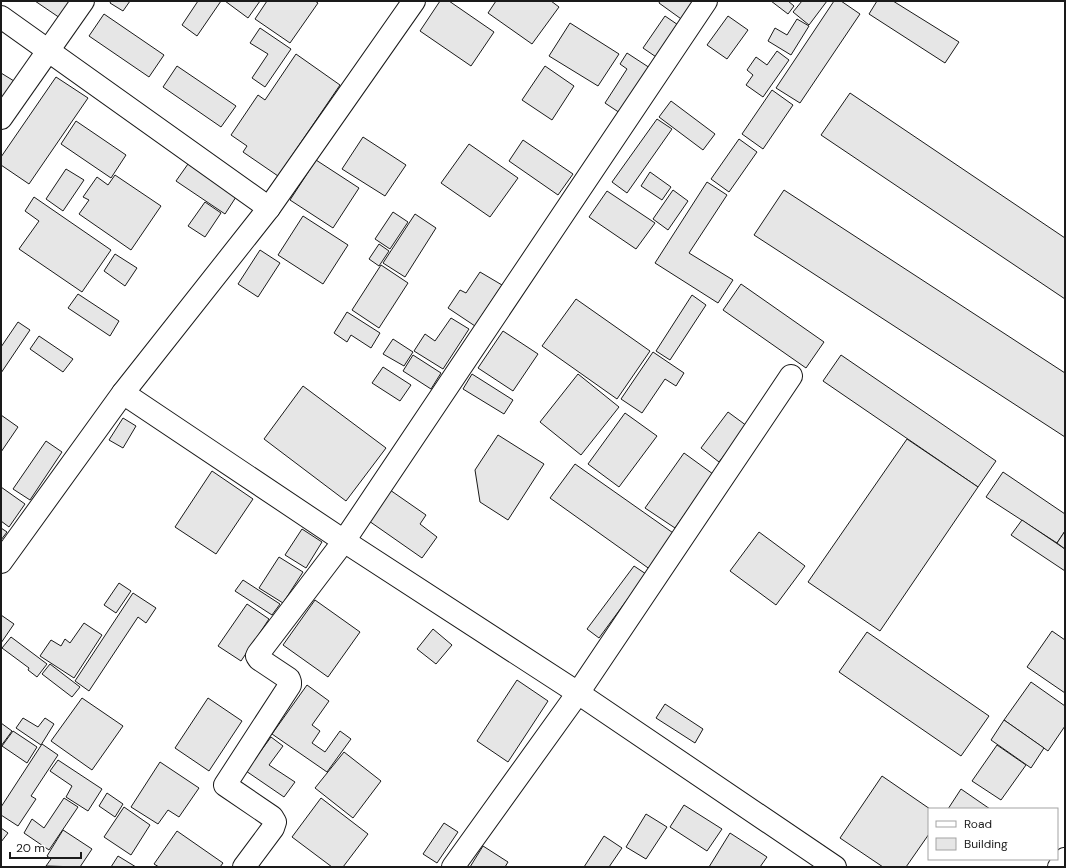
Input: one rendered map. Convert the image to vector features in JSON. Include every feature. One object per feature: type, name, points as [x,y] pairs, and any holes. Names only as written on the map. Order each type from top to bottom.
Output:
[{"type":"main road","points":[[1,118],[83,1]]},
{"type":"main road","points":[[1,562],[123,393],[269,208],[414,1]]},
{"type":"main road","points":[[244,867],[276,822],[272,817],[226,785],[290,685],[290,682],[257,656],[344,541],[706,1]]},
{"type":"main road","points":[[1,17],[269,208]]},
{"type":"main road","points":[[453,867],[578,693],[791,376]]},
{"type":"main road","points":[[123,393],[344,541],[578,693],[835,867]]},
{"type":"main road","points":[[1059,867],[1065,859]]},
{"type":"building","points":[[35,1],[71,1],[60,18]]},
{"type":"building","points":[[111,1],[130,1],[123,11],[110,3]]},
{"type":"building","points":[[198,1],[221,1],[197,36],[182,25]]},
{"type":"building","points":[[225,1],[260,1],[248,18]]},
{"type":"building","points":[[267,1],[315,1],[318,3],[290,43],[255,19]]},
{"type":"building","points":[[440,1],[449,1],[494,32],[471,66],[420,31]]},
{"type":"building","points":[[496,1],[551,1],[559,7],[532,44],[488,13]]},
{"type":"building","points":[[660,1],[698,1],[684,21],[659,3]]},
{"type":"building","points":[[771,1],[788,1],[794,6],[788,14]]},
{"type":"building","points":[[802,1],[827,1],[809,25],[793,12]]},
{"type":"building","points":[[834,1],[841,1],[860,14],[800,103],[776,88]]},
{"type":"building","points":[[877,1],[893,1],[959,42],[945,63],[869,14]]},
{"type":"building","points":[[104,14],[164,55],[149,77],[89,36]]},
{"type":"building","points":[[665,16],[684,29],[662,61],[643,48]]},
{"type":"building","points":[[728,16],[748,30],[727,59],[707,45]]},
{"type":"building","points":[[797,19],[809,26],[791,55],[768,41],[775,28],[787,35]]},
{"type":"building","points":[[570,23],[619,54],[598,86],[549,56]]},
{"type":"building","points":[[260,28],[291,49],[265,87],[252,78],[268,54],[250,43]]},
{"type":"building","points":[[777,51],[789,60],[763,97],[746,85],[753,75],[747,70],[756,57],[767,65]]},
{"type":"building","points":[[627,53],[650,68],[620,113],[605,103],[627,69],[620,64]]},
{"type":"building","points":[[296,54],[340,85],[278,176],[243,152],[247,146],[231,135],[258,95],[265,100]]},
{"type":"building","points":[[177,66],[236,106],[221,127],[163,87]]},
{"type":"building","points":[[545,66],[574,86],[552,120],[522,100]]},
{"type":"building","points":[[1,73],[14,81],[1,100]]},
{"type":"building","points":[[56,77],[88,98],[29,184],[1,165],[1,157]]},
{"type":"building","points":[[772,90],[793,105],[763,149],[742,134]]},
{"type":"building","points":[[850,93],[1065,238],[1065,299],[821,135]]},
{"type":"building","points":[[671,101],[715,134],[703,150],[659,117]]},
{"type":"building","points":[[657,119],[672,129],[627,193],[612,182]]},
{"type":"building","points":[[76,121],[126,155],[111,178],[61,144]]},
{"type":"building","points":[[363,137],[406,165],[385,196],[342,169]]},
{"type":"building","points":[[739,139],[757,152],[729,192],[711,179]]},
{"type":"building","points":[[523,140],[573,174],[558,195],[509,161]]},
{"type":"building","points":[[469,144],[518,178],[490,217],[441,183]]},
{"type":"building","points":[[316,160],[359,188],[333,228],[290,200]]},
{"type":"building","points":[[188,164],[236,197],[225,214],[176,181]]},
{"type":"building","points":[[66,169],[84,180],[63,211],[46,199]]},
{"type":"building","points":[[650,172],[671,187],[662,200],[641,186]]},
{"type":"building","points":[[115,175],[161,206],[131,250],[79,214],[89,200],[83,197],[97,177],[108,185]]},
{"type":"building","points":[[707,182],[727,195],[689,253],[733,280],[718,303],[655,263]]},
{"type":"building","points":[[673,190],[688,201],[668,230],[653,219]]},
{"type":"building","points":[[784,190],[1065,373],[1065,437],[754,235]]},
{"type":"building","points":[[607,191],[655,223],[636,249],[589,217]]},
{"type":"building","points":[[34,197],[111,250],[82,292],[19,249],[39,221],[25,211]]},
{"type":"building","points":[[205,202],[221,213],[205,237],[188,226]]},
{"type":"building","points":[[393,212],[408,222],[390,249],[375,239]]},
{"type":"building","points":[[415,214],[436,228],[405,277],[383,263]]},
{"type":"building","points":[[303,216],[348,245],[323,284],[278,255]]},
{"type":"building","points":[[379,244],[389,251],[379,266],[369,259]]},
{"type":"building","points":[[260,250],[280,263],[258,297],[238,284]]},
{"type":"building","points":[[115,254],[137,268],[125,286],[104,271]]},
{"type":"building","points":[[381,265],[408,283],[379,328],[352,310]]},
{"type":"building","points":[[480,272],[502,285],[475,326],[448,308],[460,290],[466,293]]},
{"type":"building","points":[[741,284],[824,342],[806,368],[723,310]]},
{"type":"building","points":[[78,294],[119,321],[110,336],[68,308]]},
{"type":"building","points":[[692,295],[706,305],[670,360],[656,351]]},
{"type":"building","points":[[576,299],[650,351],[617,399],[542,346]]},
{"type":"building","points":[[347,312],[380,333],[371,348],[351,335],[347,342],[334,333]]},
{"type":"building","points":[[451,318],[469,329],[443,369],[414,351],[425,334],[435,341]]},
{"type":"building","points":[[18,322],[30,330],[1,373],[1,347]]},
{"type":"building","points":[[503,331],[538,354],[513,391],[478,368]]},
{"type":"building","points":[[39,336],[73,359],[63,372],[30,349]]},
{"type":"building","points":[[393,339],[413,352],[404,366],[383,354]]},
{"type":"building","points":[[653,352],[684,373],[676,386],[665,379],[642,413],[621,399]]},
{"type":"building","points":[[413,355],[441,373],[431,389],[403,371]]},
{"type":"building","points":[[841,355],[996,461],[978,487],[823,381]]},
{"type":"building","points":[[383,367],[411,385],[400,401],[372,383]]},
{"type":"building","points":[[472,374],[513,400],[504,414],[463,389]]},
{"type":"building","points":[[578,374],[619,407],[581,455],[540,422]]},
{"type":"building","points":[[303,386],[386,448],[346,501],[264,439]]},
{"type":"building","points":[[728,412],[747,426],[719,462],[701,448]]},
{"type":"building","points":[[625,413],[657,436],[619,487],[588,464]]},
{"type":"building","points":[[1,415],[18,427],[1,452]]},
{"type":"building","points":[[123,418],[136,426],[123,448],[109,440]]},
{"type":"building","points":[[498,435],[544,464],[508,520],[480,502],[475,470]]},
{"type":"building","points":[[907,439],[978,487],[880,631],[808,582]]},
{"type":"building","points":[[46,441],[62,452],[30,500],[13,489]]},
{"type":"building","points":[[684,453],[713,474],[675,528],[645,508]]},
{"type":"building","points":[[575,464],[676,535],[651,570],[550,498]]},
{"type":"building","points":[[212,471],[253,499],[216,554],[175,527]]},
{"type":"building","points":[[1003,472],[1065,514],[1065,531],[1057,543],[986,497]]},
{"type":"building","points":[[1,487],[25,504],[9,527],[1,521]]},
{"type":"building","points":[[390,490],[426,515],[420,524],[437,537],[422,558],[369,521]]},
{"type":"building","points":[[1022,520],[1065,549],[1065,571],[1011,535]]},
{"type":"building","points":[[1,528],[7,532],[1,540]]},
{"type":"building","points":[[302,529],[322,542],[306,568],[285,555]]},
{"type":"building","points":[[1065,531],[1065,549],[1057,543]]},
{"type":"building","points":[[759,532],[805,566],[776,605],[730,571]]},
{"type":"building","points":[[279,557],[303,572],[283,603],[259,588]]},
{"type":"building","points":[[634,566],[646,574],[599,638],[587,629]]},
{"type":"building","points":[[243,580],[280,604],[272,615],[235,591]]},
{"type":"building","points":[[119,583],[131,591],[116,613],[104,605]]},
{"type":"building","points":[[133,593],[156,608],[146,623],[138,617],[89,691],[75,681]]},
{"type":"building","points":[[315,600],[360,632],[328,677],[283,645]]},
{"type":"building","points":[[247,604],[269,619],[241,661],[218,646]]},
{"type":"building","points":[[1,615],[14,624],[1,643]]},
{"type":"building","points":[[84,623],[102,635],[74,678],[40,656],[51,640],[61,646],[65,639],[70,643]]},
{"type":"building","points":[[433,629],[452,645],[436,664],[417,649]]},
{"type":"building","points":[[1052,631],[1065,640],[1065,693],[1027,667]]},
{"type":"building","points":[[867,632],[989,716],[961,756],[839,672]]},
{"type":"building","points":[[11,637],[47,664],[37,677],[28,670],[29,668],[2,648]]},
{"type":"building","points":[[50,664],[80,687],[72,697],[42,674]]},
{"type":"building","points":[[517,680],[548,701],[508,762],[477,741]]},
{"type":"building","points":[[1031,682],[1065,706],[1065,726],[1048,751],[1004,720]]},
{"type":"building","points":[[307,685],[329,701],[312,725],[320,731],[312,743],[325,752],[340,731],[351,739],[327,772],[272,734]]},
{"type":"building","points":[[82,698],[123,726],[92,770],[51,741]]},
{"type":"building","points":[[208,698],[242,721],[209,771],[175,748]]},
{"type":"building","points":[[665,704],[703,729],[695,743],[656,718]]},
{"type":"building","points":[[23,718],[38,727],[45,718],[54,724],[41,745],[16,728]]},
{"type":"building","points":[[1004,720],[1044,748],[1031,768],[991,740]]},
{"type":"building","points":[[1,723],[12,731],[1,746]]},
{"type":"building","points":[[13,731],[37,747],[27,763],[2,746]]},
{"type":"building","points":[[271,737],[283,746],[269,765],[295,782],[284,797],[246,771]]},
{"type":"building","points":[[42,744],[58,755],[31,796],[36,799],[18,826],[1,815],[1,807]]},
{"type":"building","points":[[997,745],[1026,765],[1001,800],[972,781]]},
{"type":"building","points":[[344,752],[381,781],[353,818],[315,788]]},
{"type":"building","points":[[58,760],[102,789],[88,811],[66,797],[72,786],[50,771]]},
{"type":"building","points":[[160,762],[199,788],[179,817],[168,810],[158,824],[131,807]]},
{"type":"building","points":[[882,776],[929,808],[928,835],[906,867],[883,867],[840,838]]},
{"type":"building","points":[[961,789],[989,808],[949,808]]},
{"type":"building","points":[[107,793],[123,804],[115,817],[99,806]]},
{"type":"building","points":[[64,798],[78,807],[49,850],[24,833],[32,819],[44,828]]},
{"type":"building","points":[[321,798],[368,834],[343,867],[332,867],[292,837]]},
{"type":"building","points":[[684,805],[722,829],[707,851],[670,827]]},
{"type":"building","points":[[124,807],[150,825],[131,855],[104,837]]},
{"type":"building","points":[[646,814],[667,827],[646,859],[626,847]]},
{"type":"building","points":[[444,823],[458,832],[437,863],[423,854]]},
{"type":"building","points":[[1,828],[8,833],[1,842]]},
{"type":"building","points":[[63,830],[92,849],[80,867],[46,866],[51,859],[47,856]]},
{"type":"building","points":[[177,831],[223,863],[220,867],[159,867],[154,864]]},
{"type":"building","points":[[730,833],[767,857],[760,867],[709,867]]},
{"type":"building","points":[[604,836],[622,848],[609,867],[584,867]]},
{"type":"building","points":[[483,846],[508,862],[505,867],[470,867]]},
{"type":"building","points":[[118,856],[136,867],[111,867]]}]
